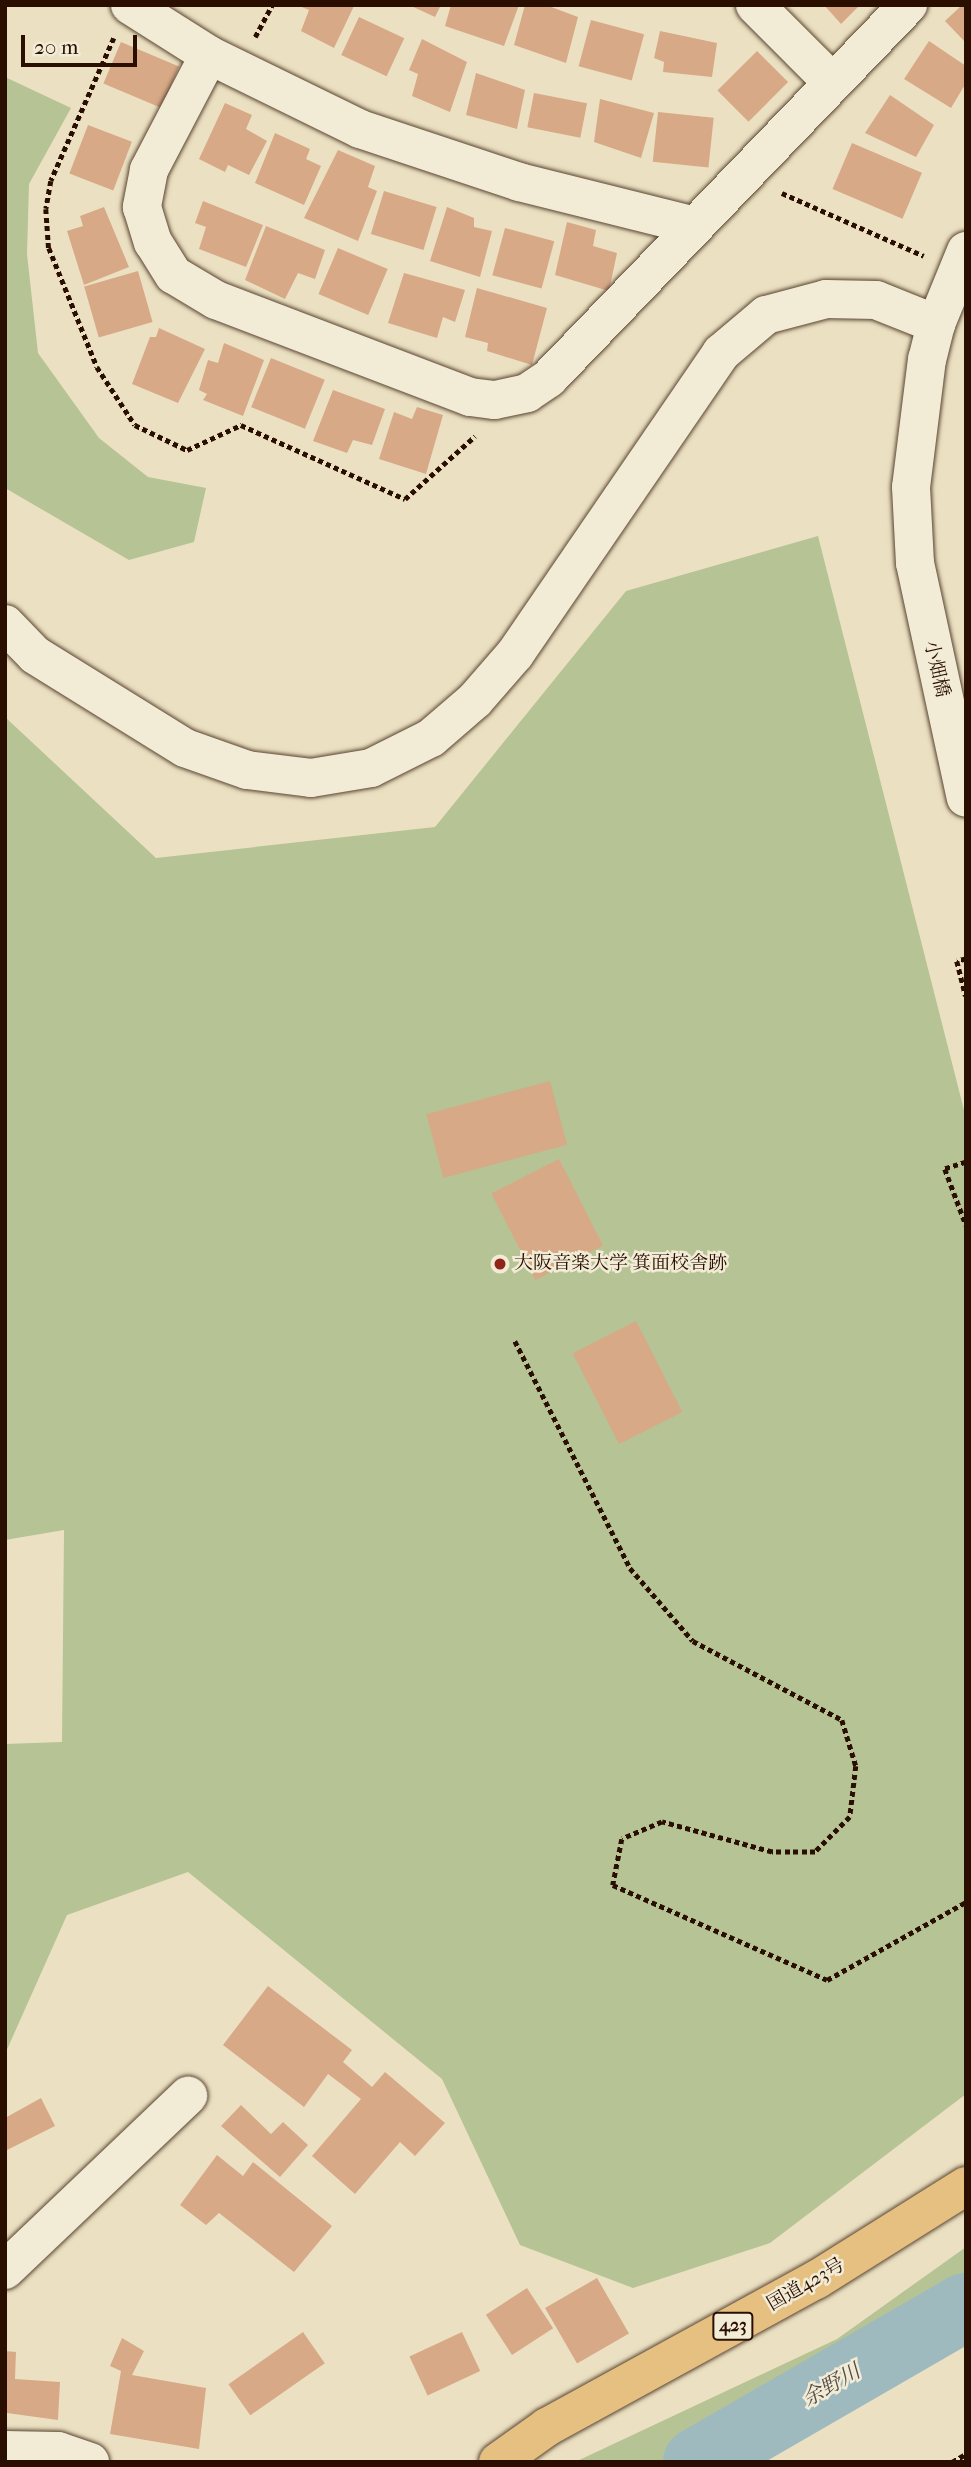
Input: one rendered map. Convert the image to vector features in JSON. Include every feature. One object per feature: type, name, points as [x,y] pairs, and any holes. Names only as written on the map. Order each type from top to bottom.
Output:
[{"type":"highway","name":"国道423号","points":[[498,2462],[547,2427],[816,2280],[966,2186]]},
{"type":"street","points":[[130,5],[209,55],[360,129],[519,182],[695,226]]},
{"type":"street","points":[[755,5],[832,82]]},
{"type":"street","points":[[209,55],[149,170],[142,207],[153,242],[174,275],[216,300],[470,397],[495,400],[527,393],[549,378],[908,5]]},
{"type":"street","name":"小畑橋","points":[[966,251],[936,324],[919,397],[911,487],[915,563],[925,622],[966,798]]},
{"type":"street","points":[[5,624],[35,655],[185,748],[247,770],[311,778],[371,768],[431,738],[475,700],[514,654],[721,353],[766,315],[826,299],[876,300],[936,324]]},
{"type":"street","points":[[5,2270],[188,2096]]},
{"type":"street","points":[[5,2450],[58,2451],[90,2462]]},
{"type":"path","points":[[743,176],[925,257]]},
{"type":"path","points":[[966,959],[957,961],[966,996]]},
{"type":"path","points":[[966,1162],[945,1169],[966,1226]]},
{"type":"path","points":[[515,1341],[629,1568],[693,1641],[842,1720],[856,1766],[850,1817],[815,1852],[772,1852],[662,1822],[622,1839],[613,1885],[827,1980],[966,1902]]},
{"type":"path","points":[[952,2462],[966,2454]]},
{"type":"green space","points":[[5,77],[71,108],[29,184],[27,254],[38,353],[99,438],[148,477],[206,488],[194,542],[129,560],[5,488]]},
{"type":"green space","points":[[818,536],[966,1118],[966,2094],[770,2243],[633,2288],[520,2245],[442,2079],[188,1872],[67,1915],[5,2054],[5,1744],[62,1742],[64,1530],[5,1540],[5,717],[156,858],[435,827],[626,591]]},
{"type":"green space","points":[[966,2247],[966,2322],[923,2369],[798,2429],[704,2462],[575,2462],[837,2339]]},
{"type":"building","points":[[297,5],[354,6],[334,48],[301,31],[309,10]]},
{"type":"building","points":[[409,5],[441,5],[435,17]]},
{"type":"building","points":[[451,5],[519,5],[504,46],[445,26]]},
{"type":"building","points":[[525,5],[546,5],[578,17],[566,63],[514,45]]},
{"type":"building","points":[[824,5],[860,5],[841,24]]},
{"type":"building","points":[[962,5],[966,5],[966,43],[945,21]]},
{"type":"building","points":[[359,17],[404,38],[387,76],[341,55]]},
{"type":"building","points":[[591,20],[644,34],[632,81],[579,66]]},
{"type":"building","points":[[660,31],[717,43],[712,77],[663,72],[664,62],[654,58]]},
{"type":"building","points":[[422,39],[467,62],[450,112],[412,96],[418,74],[409,70]]},
{"type":"building","points":[[929,41],[966,66],[966,83],[951,108],[904,79]]},
{"type":"building","points":[[121,42],[179,67],[161,108],[103,83]]},
{"type":"building","points":[[757,51],[788,82],[749,122],[717,91]]},
{"type":"building","points":[[476,73],[525,90],[517,129],[466,115]]},
{"type":"building","points":[[534,93],[587,103],[580,138],[527,127]]},
{"type":"building","points":[[890,95],[934,125],[916,157],[865,133]]},
{"type":"building","points":[[600,99],[654,113],[641,158],[594,142]]},
{"type":"building","points":[[225,103],[252,115],[246,129],[267,141],[249,175],[228,165],[225,172],[199,159]]},
{"type":"building","points":[[658,112],[714,118],[708,168],[653,162]]},
{"type":"building","points":[[88,125],[132,142],[113,190],[69,174]]},
{"type":"building","points":[[275,133],[310,149],[306,159],[321,166],[304,205],[255,183]]},
{"type":"building","points":[[852,143],[922,173],[902,219],[832,189]]},
{"type":"building","points":[[338,150],[375,166],[368,187],[377,191],[358,241],[304,218]]},
{"type":"building","points":[[384,191],[437,207],[423,250],[371,234]]},
{"type":"building","points":[[203,201],[263,225],[246,267],[199,249],[206,227],[195,223]]},
{"type":"building","points":[[104,207],[129,267],[84,285],[67,231],[83,226],[80,216]]},
{"type":"building","points":[[447,207],[474,218],[474,227],[492,231],[480,277],[430,261]]},
{"type":"building","points":[[567,222],[596,230],[593,246],[617,253],[609,291],[555,275]]},
{"type":"building","points":[[266,226],[325,250],[315,279],[298,273],[285,299],[245,280]]},
{"type":"building","points":[[505,228],[554,241],[542,289],[492,275]]},
{"type":"building","points":[[338,248],[388,269],[368,315],[318,294]]},
{"type":"building","points":[[138,271],[153,322],[99,337],[84,286]]},
{"type":"building","points":[[404,273],[465,290],[455,322],[443,317],[437,338],[388,323]]},
{"type":"building","points":[[477,288],[547,308],[532,365],[487,351],[488,343],[465,337]]},
{"type":"building","points":[[159,328],[205,349],[178,403],[132,384],[150,337],[156,337]]},
{"type":"building","points":[[224,343],[264,360],[243,416],[203,400],[207,394],[199,390],[208,360],[218,363]]},
{"type":"building","points":[[271,358],[325,380],[305,429],[251,407]]},
{"type":"building","points":[[333,390],[385,409],[372,445],[353,440],[347,453],[313,441]]},
{"type":"building","points":[[417,407],[443,415],[426,474],[379,459],[394,412],[412,419]]},
{"type":"building","points":[[550,1081],[567,1145],[443,1178],[426,1114]]},
{"type":"building","points":[[559,1159],[603,1245],[535,1280],[491,1194]]},
{"type":"building","points":[[636,1321],[682,1412],[619,1444],[573,1353]]},
{"type":"building","points":[[268,1986],[352,2050],[343,2062],[372,2087],[385,2072],[445,2123],[415,2156],[400,2142],[355,2194],[312,2156],[361,2099],[328,2074],[304,2107],[223,2045]]},
{"type":"building","points":[[41,2098],[55,2126],[5,2151],[5,2118]]},
{"type":"building","points":[[241,2105],[271,2134],[283,2122],[308,2145],[280,2177],[221,2126]]},
{"type":"building","points":[[217,2155],[243,2176],[253,2162],[332,2226],[294,2272],[219,2213],[206,2225],[180,2205]]},
{"type":"building","points":[[597,2278],[629,2333],[577,2363],[545,2308]]},
{"type":"building","points":[[527,2288],[553,2328],[512,2355],[486,2315]]},
{"type":"building","points":[[303,2332],[325,2363],[250,2415],[228,2384]]},
{"type":"building","points":[[462,2332],[480,2371],[428,2395],[409,2357]]},
{"type":"building","points":[[122,2338],[144,2351],[132,2375],[206,2388],[199,2449],[110,2434],[121,2371],[110,2366]]},
{"type":"building","points":[[5,2351],[16,2352],[15,2379],[60,2382],[58,2420],[7,2413]]},
{"type":"waterway","name":"余野川","points":[[697,2462],[966,2307]]},
{"type":"place","name":"大阪音楽大学 箕面校舎跡","points":[[500,1264]]}]
